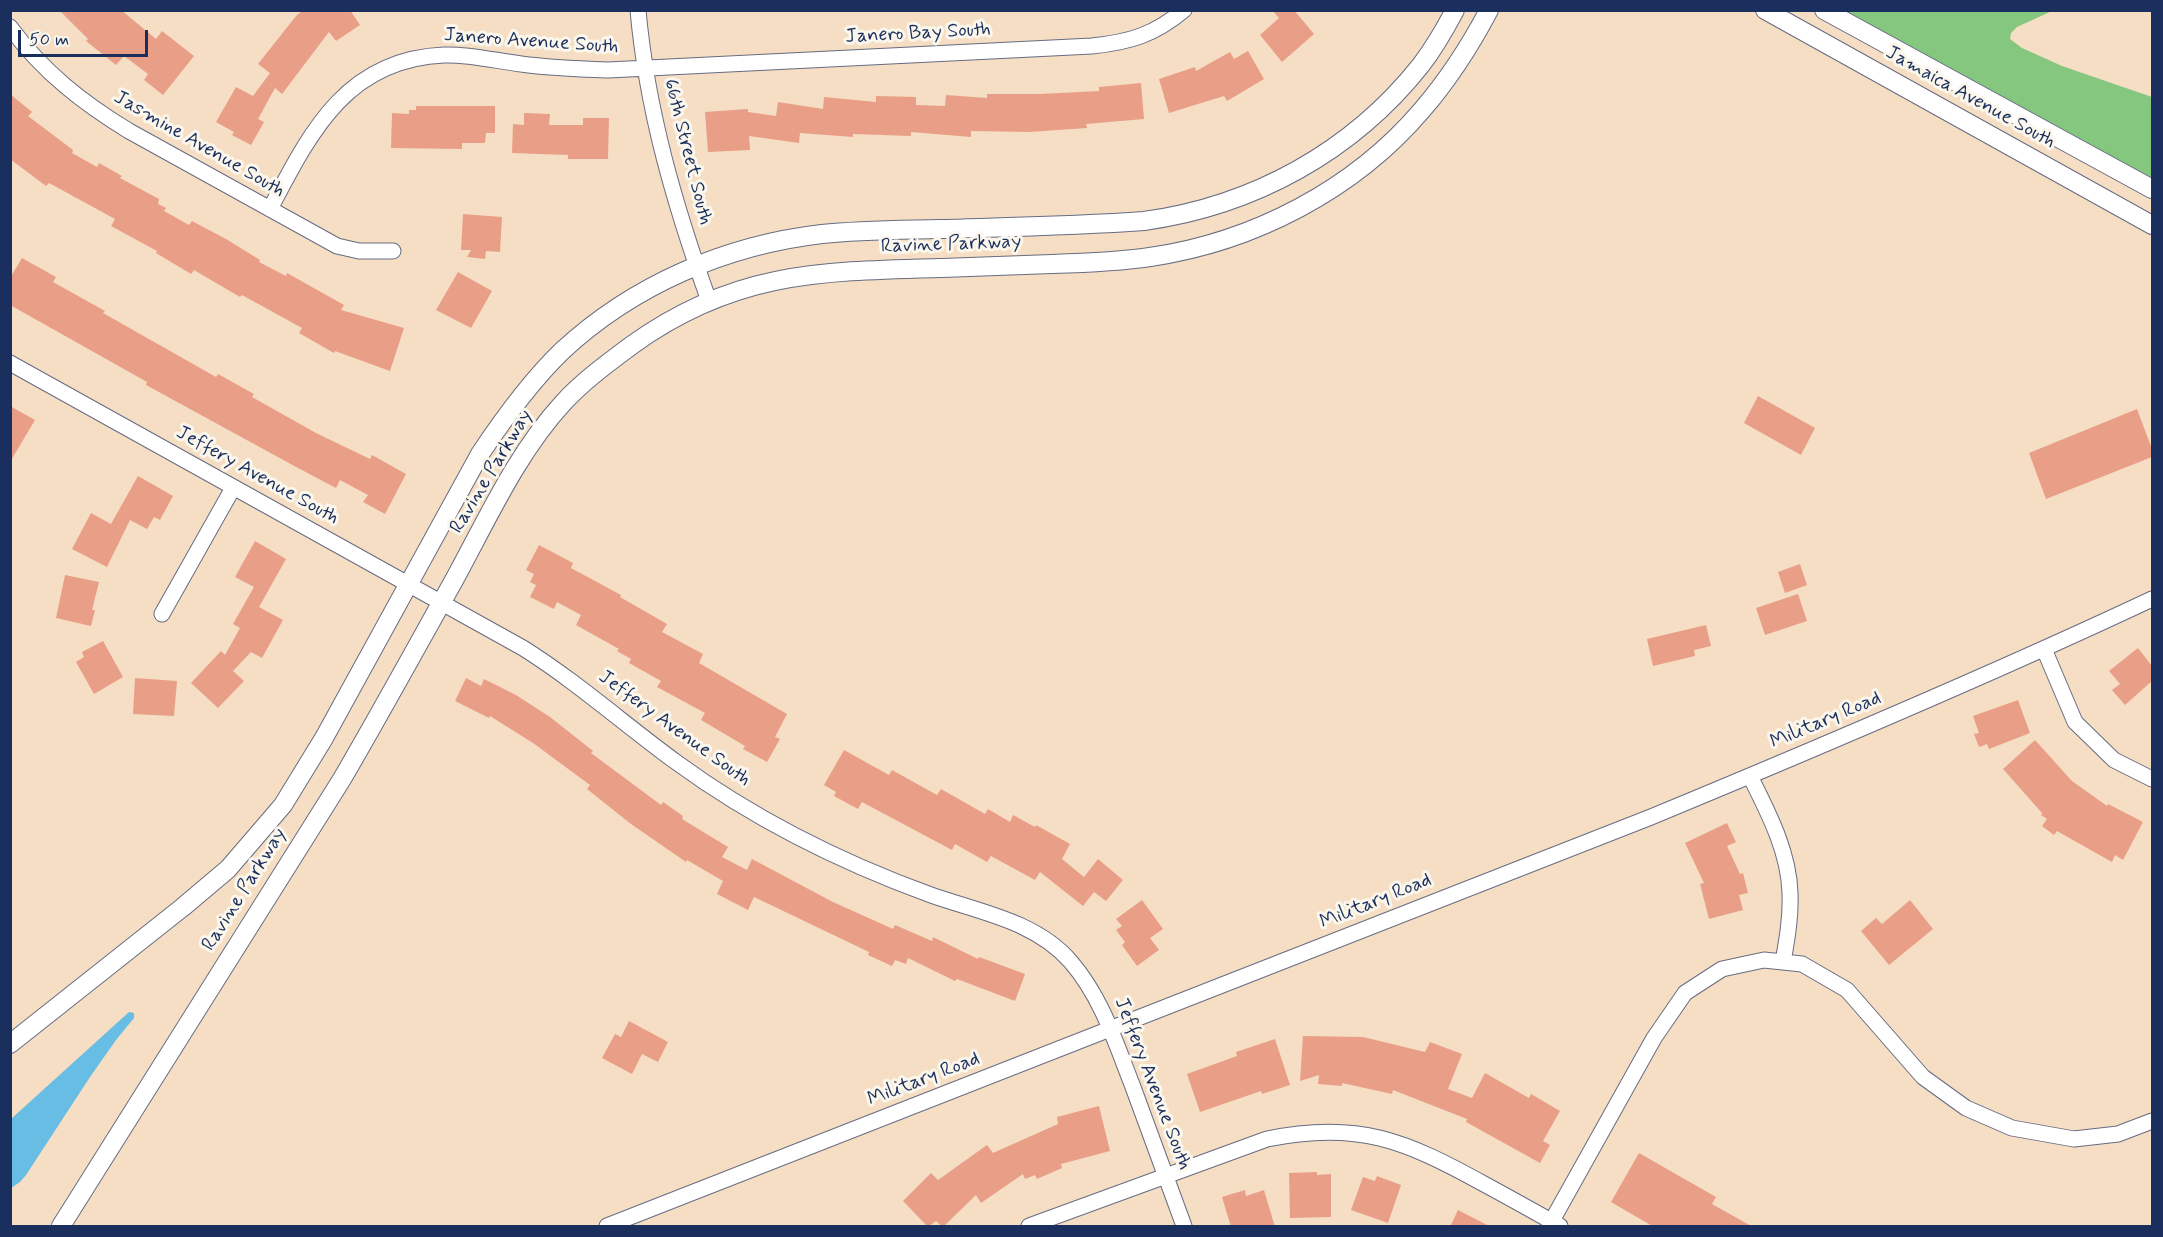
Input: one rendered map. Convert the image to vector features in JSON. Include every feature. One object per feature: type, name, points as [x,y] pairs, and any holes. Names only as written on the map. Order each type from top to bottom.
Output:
[{"type":"street","name":"66th Street South","points":[[638,10],[646,69],[666,168],[681,223],[709,301]]},
{"type":"street","name":"Janero Bay South","points":[[646,69],[1116,44],[1150,33],[1184,10]]},
{"type":"street","name":"Ravine Parkway","points":[[10,1044],[211,885],[264,829],[301,778],[480,454],[539,375],[600,320],[651,287],[697,266],[758,246],[823,234],[1115,224],[1177,217],[1216,207],[1280,181],[1312,163],[1375,115],[1422,64],[1455,10]]},
{"type":"street","name":"Ravine Parkway","points":[[61,1227],[342,779],[527,450],[559,407],[582,384],[668,321],[709,301],[749,286],[828,272],[1118,261],[1183,251],[1249,231],[1303,206],[1332,188],[1378,153],[1416,117],[1443,83],[1465,52],[1489,10]]},
{"type":"street","name":"Jamaica Avenue South","points":[[1765,10],[2152,225]]},
{"type":"street","name":"Jamaica Avenue South","points":[[1824,10],[2152,189]]},
{"type":"street","name":"Jasmine Avenue South","points":[[10,27],[43,66],[80,99],[129,131],[344,248],[393,251]]},
{"type":"street","name":"Janero Avenue South","points":[[270,209],[303,148],[329,110],[358,84],[389,67],[420,58],[445,55],[551,67],[646,69]]},
{"type":"street","name":"Jeffery Avenue South","points":[[10,363],[523,648],[562,673],[676,763],[785,831],[878,875],[1010,921],[1038,935],[1070,961],[1096,998],[1111,1030],[1184,1227]]},
{"type":"street","points":[[162,615],[233,488]]},
{"type":"street","name":"Military Road","points":[[607,1227],[1750,776],[2044,649],[2152,598]]},
{"type":"street","points":[[2044,649],[2075,722],[2114,760],[2152,779]]},
{"type":"street","points":[[1750,776],[1785,858],[1790,892],[1789,924],[1783,962]]},
{"type":"street","points":[[1029,1227],[1267,1139],[1291,1134],[1347,1132],[1394,1141],[1419,1150],[1554,1225],[1611,1114],[1654,1038],[1685,993],[1722,969],[1764,960],[1802,964],[1847,990],[1923,1077],[1966,1108],[2012,1128],[2074,1139],[2118,1134],[2152,1121]]},
{"type":"green space","points":[[1840,11],[2052,11],[2017,27],[2011,33],[2010,39],[2022,48],[2062,66],[2152,97],[2152,180]]},
{"type":"water","points":[[129,1012],[134,1013],[134,1018],[90,1077],[26,1175],[11,1188],[11,1119]]},
{"type":"building","points":[[59,10],[121,10],[156,39],[162,31],[194,56],[163,95],[144,80],[148,74],[124,56],[116,65],[86,41],[88,39]]},
{"type":"building","points":[[303,10],[350,10],[360,25],[336,41],[329,32],[282,94],[275,88],[258,119],[264,122],[251,145],[232,135],[234,132],[216,122],[236,87],[253,96],[270,73],[258,64]]},
{"type":"building","points":[[1272,10],[1294,10],[1314,34],[1282,62],[1260,35],[1279,18]]},
{"type":"building","points":[[1248,51],[1264,79],[1227,101],[1224,96],[1169,113],[1159,79],[1195,67],[1196,71],[1230,52],[1234,59]]},
{"type":"building","points":[[1141,83],[1144,119],[1086,124],[1087,128],[1029,132],[971,131],[971,137],[911,132],[911,136],[853,134],[853,137],[800,133],[799,143],[749,136],[750,150],[708,152],[705,112],[748,109],[748,112],[776,116],[778,102],[823,109],[824,97],[876,102],[876,96],[916,97],[916,105],[945,106],[946,95],[987,98],[987,94],[1099,91],[1099,87]]},
{"type":"building","points":[[10,94],[32,112],[28,116],[73,150],[72,153],[97,167],[99,163],[122,176],[120,178],[159,199],[158,204],[166,208],[164,211],[189,225],[192,221],[226,239],[260,260],[259,262],[286,276],[287,273],[344,305],[341,310],[404,328],[390,371],[335,351],[334,353],[299,333],[302,328],[242,295],[240,297],[194,270],[191,274],[156,253],[157,251],[111,226],[115,219],[49,183],[46,186],[10,159]]},
{"type":"building","points":[[416,106],[495,106],[495,133],[486,133],[485,143],[462,143],[462,149],[391,148],[392,113],[409,114],[409,110],[416,110]]},
{"type":"building","points":[[524,113],[550,114],[549,125],[583,125],[583,118],[609,118],[608,159],[568,159],[568,155],[512,153],[513,124],[524,125]]},
{"type":"building","points":[[463,214],[502,217],[500,252],[486,251],[485,259],[467,257],[471,250],[461,250]]},
{"type":"building","points":[[22,258],[56,277],[53,282],[105,311],[103,313],[216,377],[218,374],[254,394],[252,397],[316,433],[370,459],[372,455],[406,474],[385,514],[363,502],[368,495],[340,480],[336,488],[298,468],[146,385],[147,382],[10,305],[10,278]]},
{"type":"building","points":[[458,272],[492,291],[471,328],[436,310]]},
{"type":"building","points":[[1758,396],[1815,428],[1801,455],[1744,423]]},
{"type":"building","points":[[10,406],[35,420],[10,462]]},
{"type":"building","points":[[2137,409],[2152,449],[2152,457],[2046,499],[2029,453]]},
{"type":"building","points":[[138,476],[173,496],[160,520],[154,517],[147,529],[130,520],[107,567],[72,549],[91,513],[111,524]]},
{"type":"building","points":[[255,541],[286,559],[259,607],[283,620],[262,658],[251,652],[233,671],[244,681],[218,708],[191,683],[221,651],[225,655],[240,628],[233,624],[254,587],[235,577]]},
{"type":"building","points":[[539,545],[573,563],[571,568],[621,595],[620,597],[667,624],[662,632],[703,654],[699,663],[787,714],[775,737],[780,739],[767,762],[743,749],[745,746],[701,720],[705,713],[657,687],[661,681],[629,663],[631,659],[617,651],[619,649],[576,625],[581,615],[557,602],[554,609],[530,597],[536,585],[530,582],[534,574],[526,570]]},
{"type":"building","points":[[1800,564],[1807,585],[1785,593],[1778,572]]},
{"type":"building","points":[[65,575],[99,582],[92,610],[95,610],[91,626],[56,618]]},
{"type":"building","points":[[1798,594],[1807,621],[1765,635],[1756,608]]},
{"type":"building","points":[[1706,625],[1711,646],[1694,650],[1695,656],[1653,666],[1647,639]]},
{"type":"building","points":[[103,641],[123,677],[94,694],[76,662],[84,657],[82,652]]},
{"type":"building","points":[[2138,648],[2152,666],[2152,681],[2125,705],[2112,690],[2120,684],[2109,671]]},
{"type":"building","points":[[135,678],[177,681],[174,716],[133,714]]},
{"type":"building","points":[[466,678],[481,686],[484,679],[516,695],[550,717],[593,751],[591,753],[661,805],[663,802],[683,816],[682,819],[728,847],[722,857],[747,870],[752,859],[833,902],[893,929],[895,925],[932,941],[933,937],[978,959],[979,957],[1025,974],[1015,1001],[957,979],[955,981],[908,958],[906,964],[895,960],[892,966],[868,955],[869,952],[754,897],[748,910],[717,894],[723,881],[687,860],[686,862],[631,824],[587,789],[590,785],[533,743],[490,716],[489,718],[455,701]]},
{"type":"building","points":[[2018,700],[2030,733],[1989,749],[1987,744],[1979,747],[1974,734],[1979,733],[1973,716]]},
{"type":"building","points":[[2035,740],[2072,781],[2107,806],[2108,804],[2143,822],[2123,860],[2115,855],[2112,862],[2057,831],[2054,835],[2042,826],[2047,819],[2041,815],[2042,813],[2003,769]]},
{"type":"building","points":[[844,750],[889,775],[892,770],[937,795],[941,789],[985,814],[988,809],[1010,822],[1013,815],[1035,827],[1036,825],[1070,844],[1062,859],[1084,877],[1098,859],[1123,880],[1106,901],[1094,892],[1083,906],[1040,872],[1035,880],[991,856],[987,862],[955,844],[952,850],[862,802],[858,809],[834,796],[836,792],[824,785]]},
{"type":"building","points":[[1727,823],[1736,842],[1727,846],[1740,874],[1743,873],[1748,893],[1739,895],[1743,910],[1709,919],[1700,884],[1704,883],[1685,843]]},
{"type":"building","points":[[1142,900],[1163,929],[1150,938],[1159,950],[1137,966],[1122,945],[1125,942],[1116,930],[1122,926],[1116,919]]},
{"type":"building","points":[[1910,900],[1933,929],[1889,965],[1861,931],[1876,918],[1882,924]]},
{"type":"building","points":[[629,1021],[668,1042],[658,1062],[642,1054],[632,1074],[602,1058],[615,1034],[621,1037]]},
{"type":"building","points":[[1303,1036],[1363,1037],[1425,1052],[1430,1042],[1462,1054],[1448,1089],[1472,1098],[1485,1073],[1529,1098],[1531,1094],[1560,1111],[1543,1141],[1550,1145],[1540,1163],[1466,1122],[1467,1119],[1393,1090],[1392,1094],[1342,1083],[1342,1086],[1318,1084],[1319,1075],[1300,1081]]},
{"type":"building","points":[[1275,1039],[1290,1085],[1262,1094],[1261,1091],[1200,1112],[1187,1074],[1237,1056],[1236,1052]]},
{"type":"building","points":[[1099,1106],[1110,1151],[1061,1164],[1062,1168],[1037,1179],[1035,1175],[1025,1179],[1023,1174],[981,1203],[976,1195],[943,1227],[936,1221],[928,1227],[903,1201],[931,1173],[938,1180],[987,1145],[993,1153],[1058,1124],[1057,1117]]},
{"type":"building","points":[[1639,1153],[1716,1197],[1712,1204],[1753,1227],[1654,1227],[1611,1202]]},
{"type":"building","points":[[1317,1172],[1317,1175],[1331,1174],[1331,1217],[1290,1218],[1289,1173]]},
{"type":"building","points":[[1377,1176],[1401,1185],[1388,1223],[1351,1210],[1363,1177],[1375,1181]]},
{"type":"building","points":[[1245,1190],[1246,1196],[1264,1190],[1275,1227],[1231,1227],[1222,1197]]},
{"type":"building","points":[[1458,1210],[1491,1227],[1450,1227]]}]
